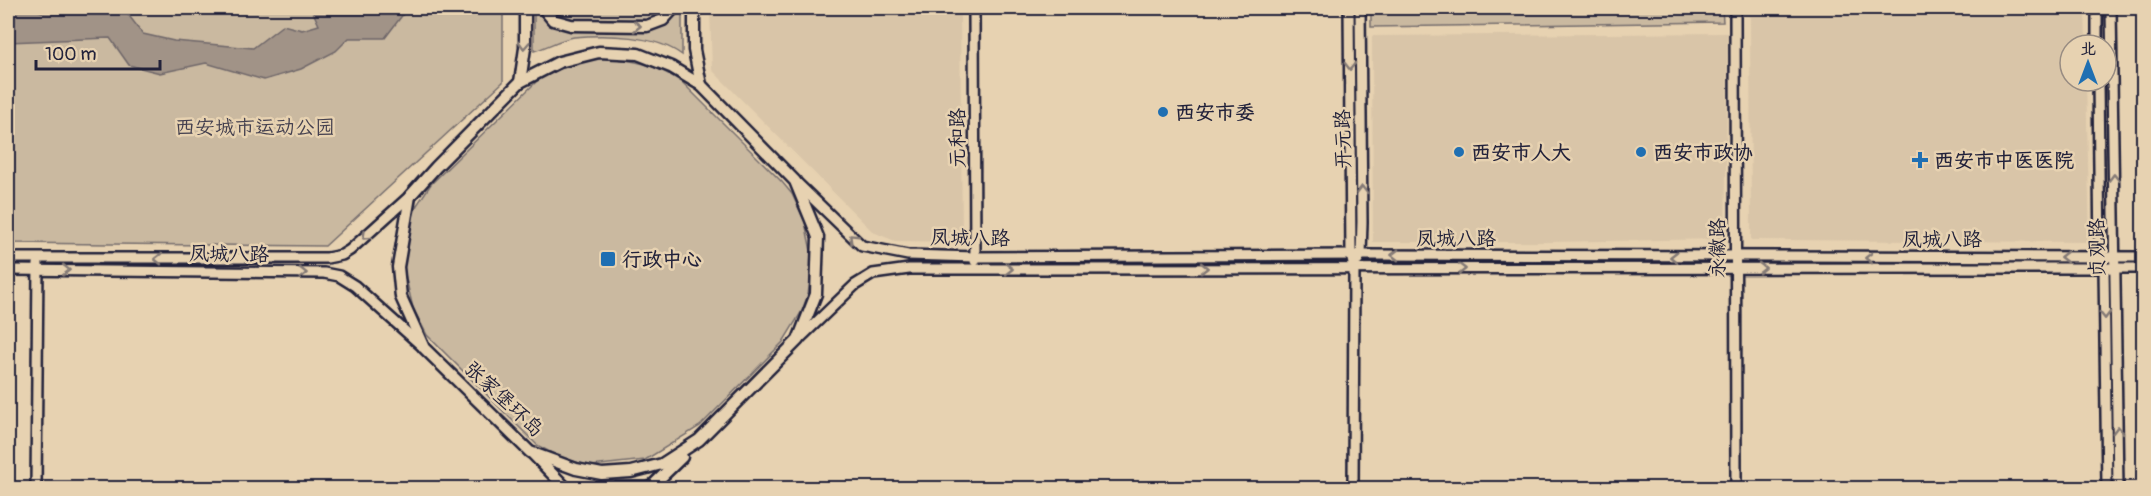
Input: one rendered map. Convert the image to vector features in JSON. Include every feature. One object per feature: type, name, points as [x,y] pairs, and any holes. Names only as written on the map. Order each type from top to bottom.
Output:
[{"type":"main road","points":[[520,82],[525,48],[525,8]]},
{"type":"main road","points":[[543,8],[553,20],[571,25],[637,26],[647,26],[663,20],[674,8]]},
{"type":"main road","points":[[694,8],[694,50],[701,86]]},
{"type":"main road","name":"元和路","points":[[974,8],[975,269]]},
{"type":"main road","name":"开元路","points":[[1349,8],[1356,255]]},
{"type":"main road","name":"开元路","points":[[1353,489],[1354,268],[1360,8]]},
{"type":"main road","name":"永徽路","points":[[1735,8],[1736,489]]},
{"type":"main road","points":[[2097,8],[2097,33]]},
{"type":"main road","name":"贞观路","points":[[2110,8],[2118,489]]},
{"type":"main road","name":"张家堡环岛","points":[[599,52],[638,54],[671,67],[701,86],[795,181],[818,237],[816,294],[798,340],[699,440],[662,464],[631,472],[602,474],[576,469],[530,452],[424,348],[401,297],[398,267],[410,196],[520,82],[559,62],[599,52]]},
{"type":"main road","name":"贞观路","points":[[2098,93],[2100,257],[2104,268],[2107,489]]},
{"type":"main road","name":"凤城八路","points":[[795,181],[862,246],[908,255],[975,257],[1356,255],[2144,257]]},
{"type":"main road","name":"凤城八路","points":[[8,258],[327,258],[342,255],[350,250],[410,196]]},
{"type":"main road","points":[[36,489],[38,259]]},
{"type":"main road","name":"凤城八路","points":[[798,340],[855,285],[873,274],[909,269],[2144,268]]},
{"type":"main road","name":"凤城八路","points":[[8,270],[332,274],[355,285],[424,348]]},
{"type":"main road","points":[[650,489],[699,440]]},
{"type":"main road","points":[[530,452],[566,489]]},
{"type":"shaded area","points":[[8,8],[32,8],[42,12],[63,8],[119,8],[127,13],[143,34],[174,41],[253,48],[283,25],[302,30],[319,25],[311,8],[404,8],[404,13],[385,38],[349,38],[336,51],[301,69],[264,80],[206,63],[160,73],[129,65],[110,38],[8,42]]},
{"type":"shaded area","points":[[710,8],[960,8],[962,242],[895,241],[873,232],[712,70]]},
{"type":"shaded area","name":"西安市中医医院","points":[[1750,8],[2085,8],[2086,33],[2058,33],[2058,93],[2086,93],[2090,242],[1751,240]]},
{"type":"shaded area","points":[[1728,33],[1725,239],[1373,242],[1372,36]]},
{"type":"green space","name":"西安城市运动公园","points":[[8,8],[503,8],[503,82],[325,246],[8,243]]},
{"type":"green space","points":[[534,8],[682,8],[682,55],[659,43],[615,36],[574,37],[534,51]]},
{"type":"green space","points":[[1371,8],[1722,8],[1723,22],[1371,27]]},
{"type":"green space","points":[[603,58],[644,64],[682,82],[782,182],[792,194],[805,222],[811,251],[811,275],[802,311],[783,342],[700,426],[645,460],[591,466],[561,458],[537,445],[427,335],[413,308],[404,270],[405,246],[410,225],[417,205],[431,184],[537,81],[568,66]]},
{"type":"place","name":"西安市委","points":[[1163,112]]},
{"type":"place","name":"西安市人大","points":[[1459,152]]},
{"type":"place","name":"西安市政协","points":[[1641,152]]},
{"type":"place","name":"西安市中医医院","points":[[1920,160]]},
{"type":"place","name":"行政中心","points":[[608,259]]}]
